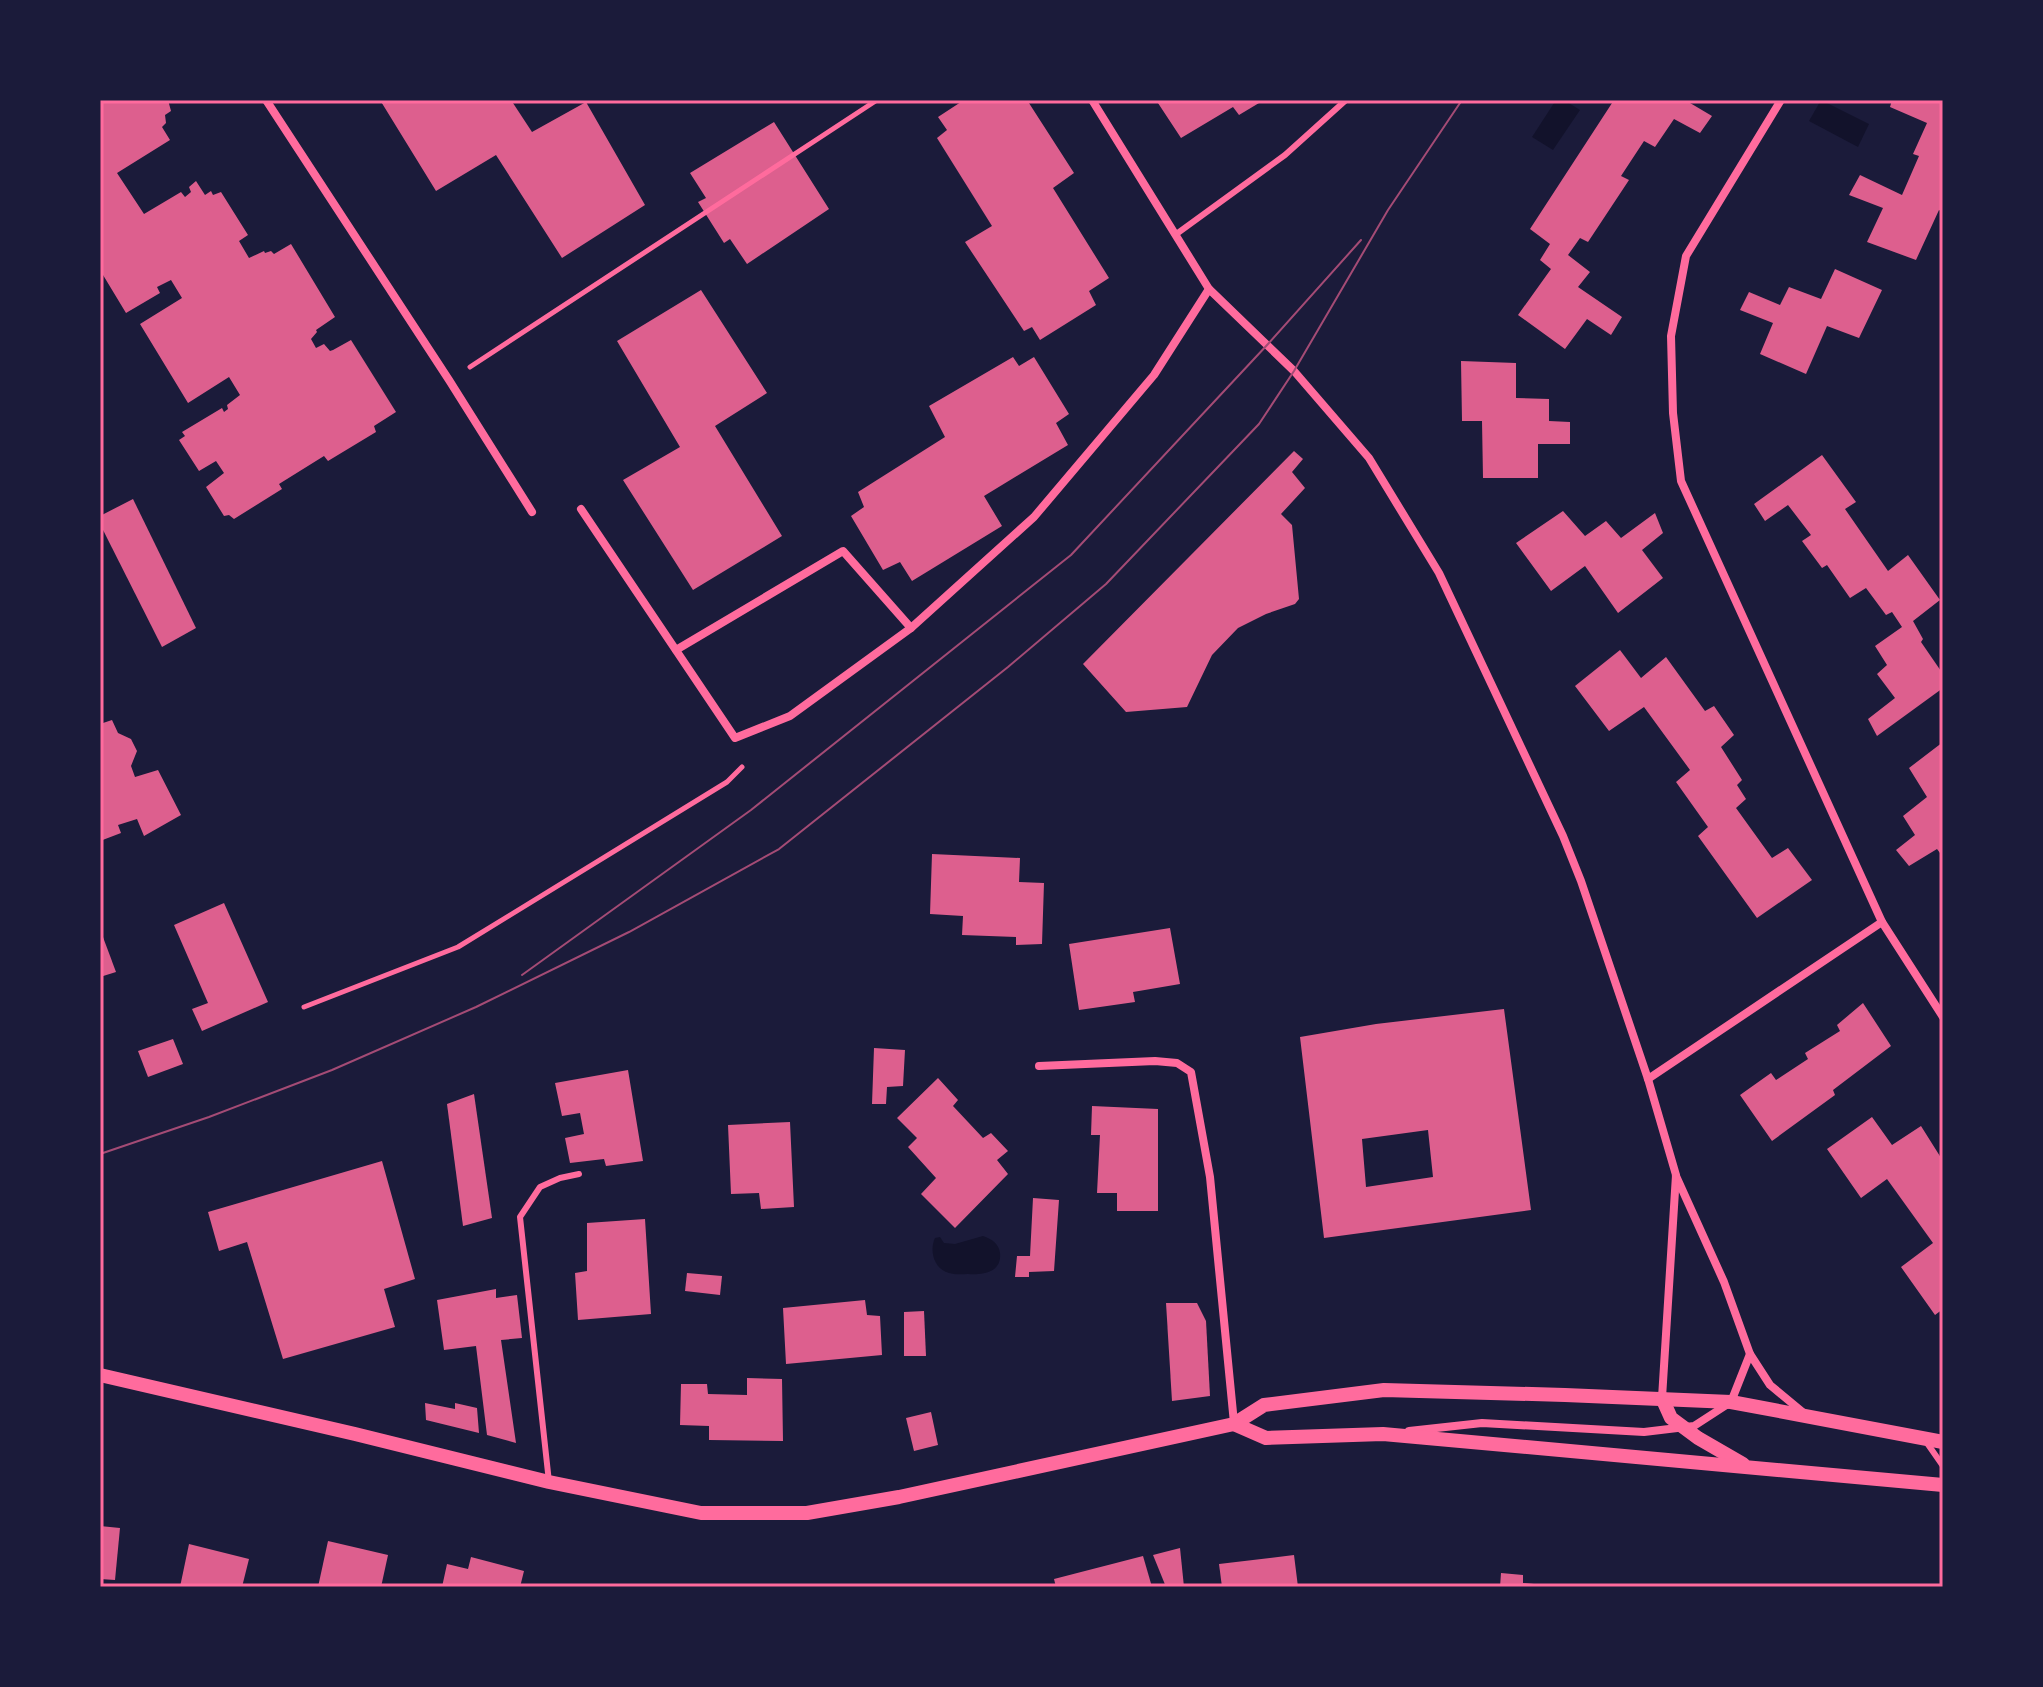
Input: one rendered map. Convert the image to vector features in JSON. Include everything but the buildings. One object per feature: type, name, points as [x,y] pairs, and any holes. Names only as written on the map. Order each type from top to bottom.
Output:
[{"type":"street","points":[[266,100],[532,512]]},
{"type":"street","points":[[1092,100],[1209,289],[1294,371],[1369,458],[1439,573],[1563,836],[1581,881],[1648,1079],[1676,1175],[1724,1282],[1750,1354],[1770,1385],[1808,1417]]},
{"type":"street","points":[[1781,100],[1686,256],[1671,336],[1673,413],[1681,481],[1882,922],[1943,1017]]},
{"type":"street","points":[[581,509],[735,738],[790,716],[911,628],[1034,517],[1154,375],[1209,289]]},
{"type":"street","points":[[676,650],[843,551],[911,628]]},
{"type":"street","points":[[1648,1079],[1882,922]]},
{"type":"street","points":[[1039,1066],[1155,1061],[1177,1063],[1191,1072],[1210,1177],[1234,1424]]},
{"type":"street","points":[[1676,1175],[1662,1398],[1671,1418],[1698,1438],[1748,1466]]},
{"type":"street","points":[[1234,1424],[1266,1438],[1383,1434],[1482,1423],[1644,1432],[1694,1426],[1731,1402],[1750,1354]]},
{"type":"street","points":[[100,1375],[549,1482],[701,1513],[807,1513],[899,1497],[1234,1424],[1264,1405],[1384,1390],[1731,1402],[1943,1442]]},
{"type":"street","points":[[1383,1434],[1943,1485]]},
{"type":"lane","points":[[1175,235],[1285,155],[1346,100]]},
{"type":"lane","points":[[549,1482],[520,1217],[540,1187],[579,1174]]},
{"type":"lane","points":[[1925,1440],[1943,1466]]},
{"type":"path","points":[[449,380],[877,100]]},
{"type":"path","points":[[304,1007],[458,947],[727,782],[748,760]]},
{"type":"shaded area","points":[[1556,100],[1564,100],[1580,110],[1553,150],[1532,137]]},
{"type":"shaded area","points":[[1821,100],[1869,124],[1858,147],[1809,121]]},
{"type":"shaded area","points":[[983,1236],[994,1242],[1000,1253],[1000,1260],[994,1269],[979,1274],[954,1274],[936,1264],[933,1254],[935,1238],[955,1244]]},
{"type":"tram line","points":[[100,1154],[332,1070],[476,1007],[629,932],[779,849],[1008,667],[1106,584],[1259,424],[1294,371],[1388,210],[1462,100]]},
{"type":"tram line","points":[[522,975],[751,810],[1071,555],[1361,240]]}]
